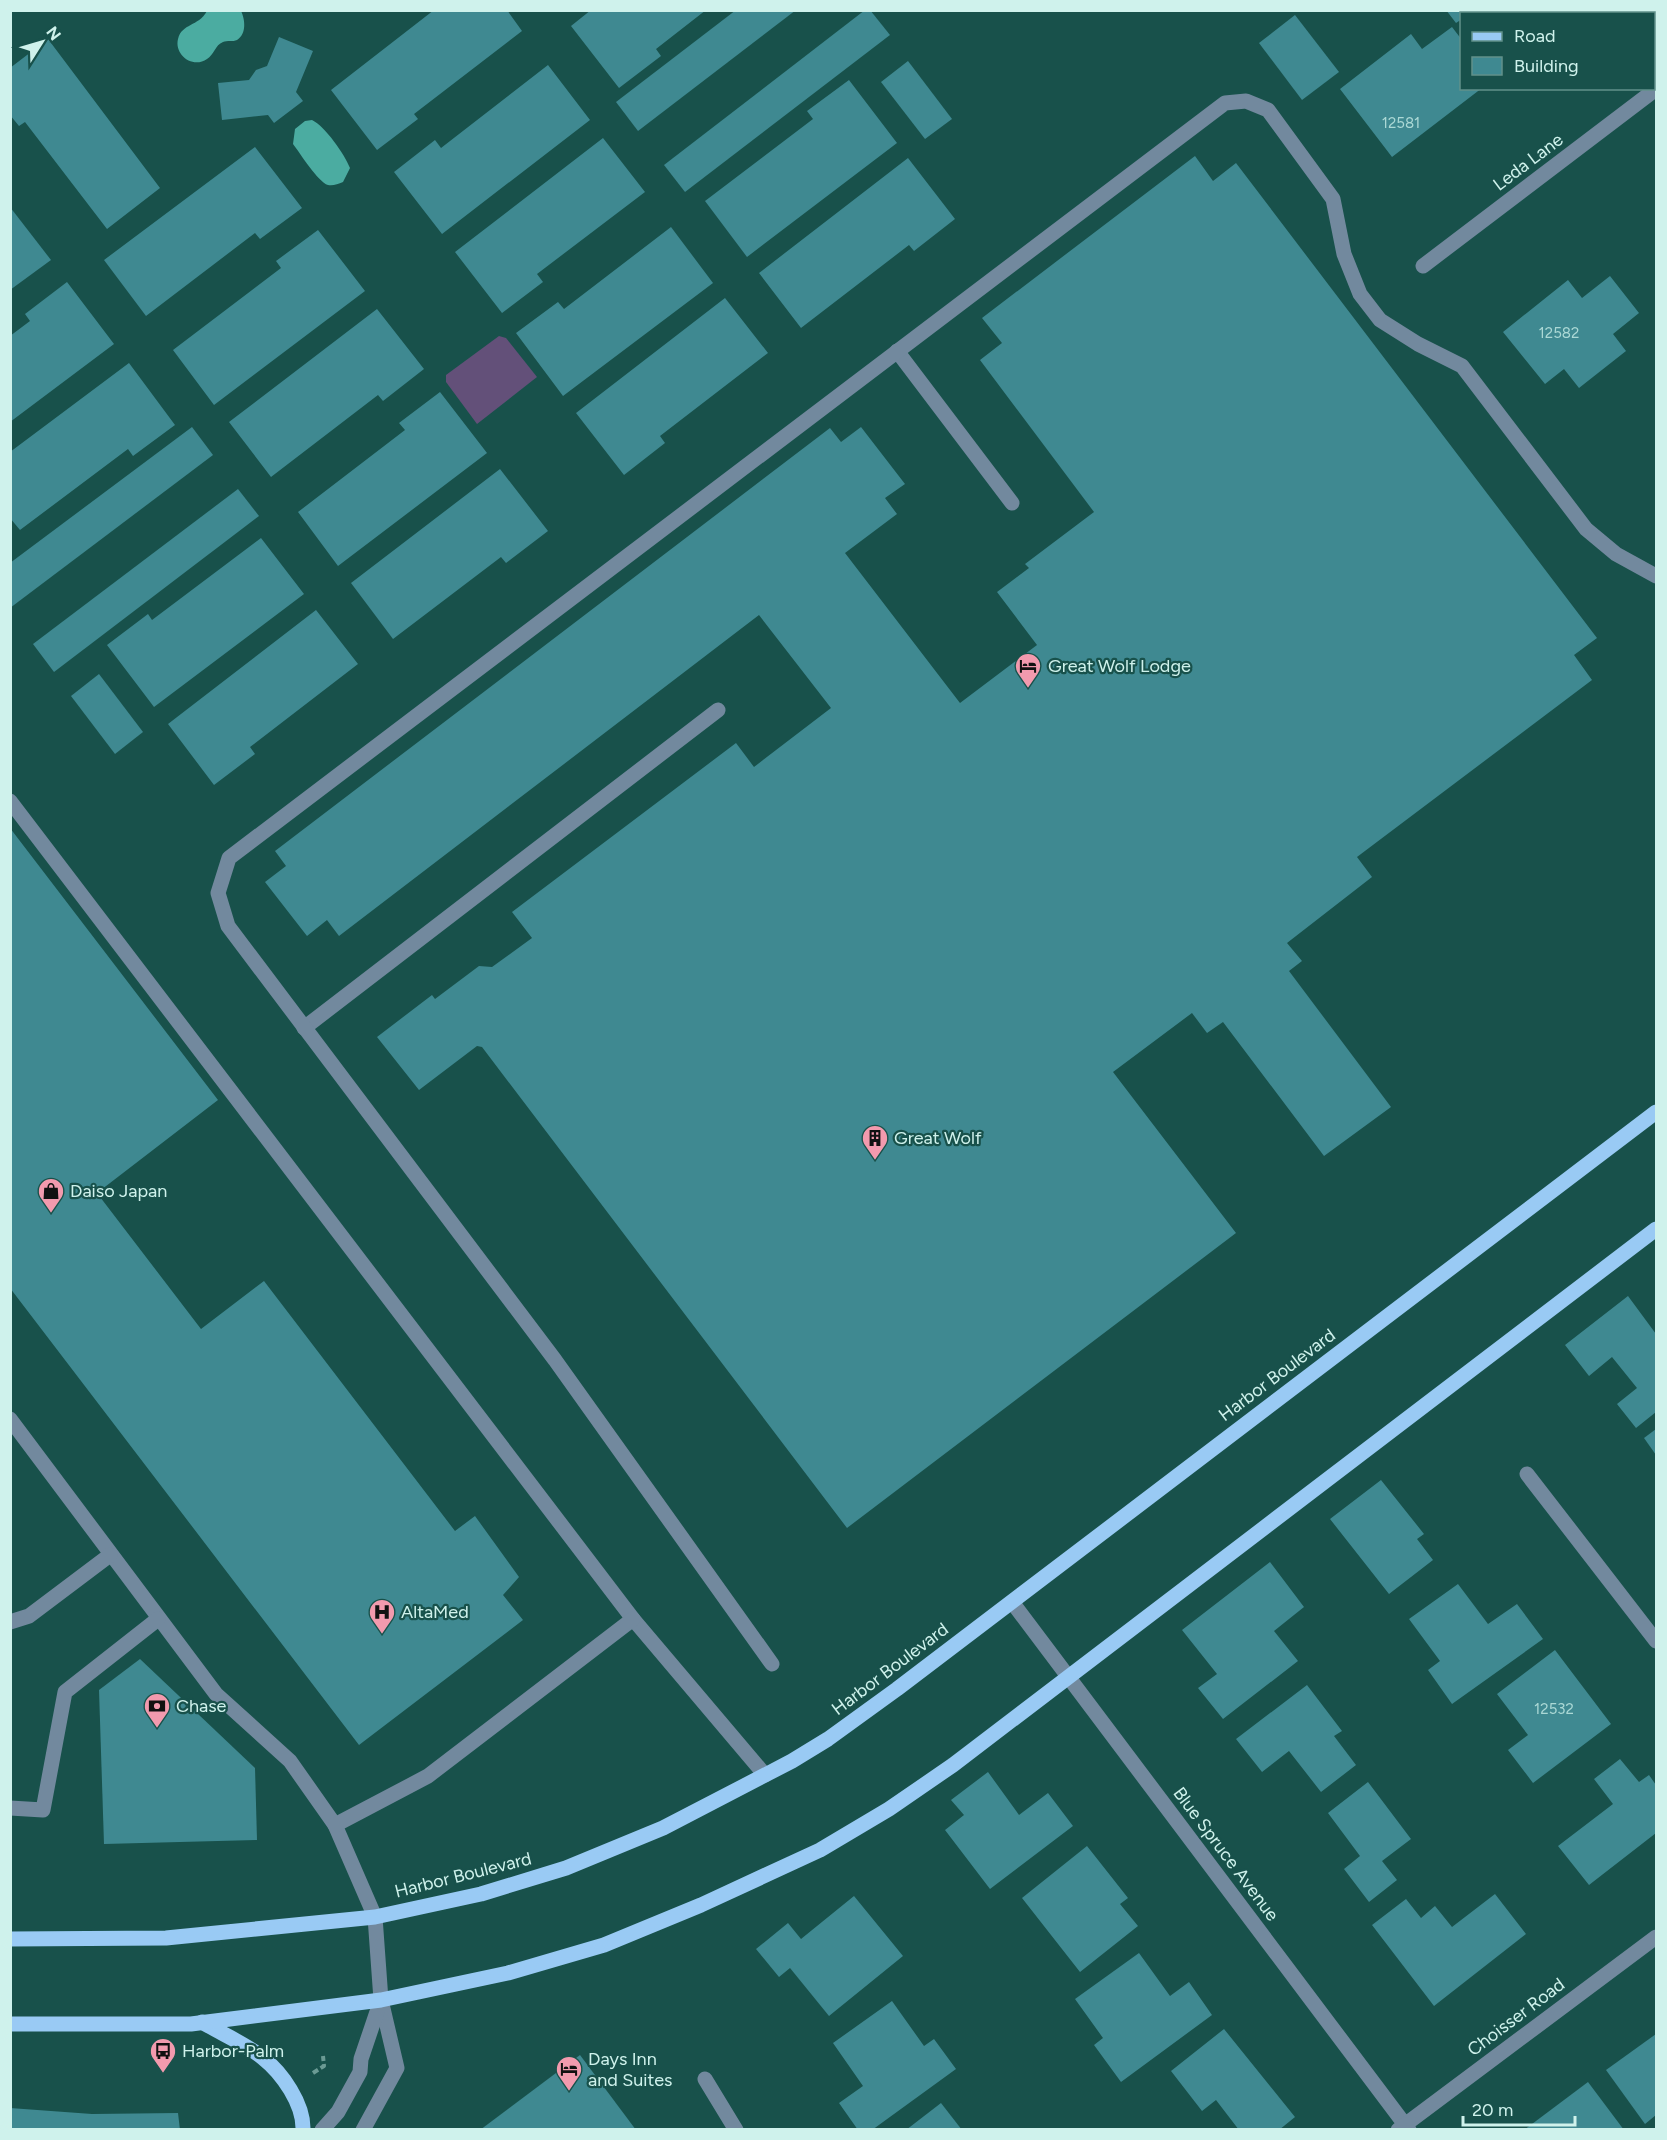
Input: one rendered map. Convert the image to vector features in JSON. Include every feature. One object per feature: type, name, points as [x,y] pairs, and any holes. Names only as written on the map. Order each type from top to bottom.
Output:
[{"type":"main road","name":"Harbor Boulevard","points":[[10,1939],[166,1938],[375,1917],[481,1894],[566,1868],[663,1828],[828,1739],[1012,1602],[1656,1112]]},
{"type":"main road","points":[[10,2024],[202,2022],[381,2000],[508,1973],[604,1945],[700,1905],[820,1850],[889,1809],[953,1765],[1656,1229]]},
{"type":"main road","points":[[202,2022],[263,2057],[289,2087],[297,2103],[303,2130]]},
{"type":"street","name":"Leda Lane","points":[[1423,266],[1655,90]]},
{"type":"street","points":[[772,1664],[555,1360],[228,926],[218,893],[229,858],[1225,103],[1246,101],[1268,110],[1333,198],[1344,254],[1359,294],[1380,320],[1418,344],[1462,366],[1586,529],[1616,554],[1656,576]]},
{"type":"street","points":[[897,351],[1012,503]]},
{"type":"street","points":[[304,1028],[718,710]]},
{"type":"street","points":[[10,801],[633,1619],[765,1775]]},
{"type":"street","points":[[10,1419],[216,1694],[290,1761],[335,1825],[375,1917],[381,2000],[397,2068],[363,2130]]},
{"type":"street","points":[[1527,1474],[1656,1641]]},
{"type":"street","points":[[10,1622],[29,1616],[110,1555]]},
{"type":"street","name":"Blue Spruce Avenue","points":[[1012,1602],[1404,2128]]},
{"type":"street","points":[[10,1808],[44,1810],[65,1692],[158,1619]]},
{"type":"street","points":[[335,1825],[428,1776],[633,1619]]},
{"type":"street","name":"Choisser Road","points":[[1404,2128],[1656,1937]]},
{"type":"street","points":[[322,2130],[338,2112],[360,2072],[361,2059],[381,2000]]},
{"type":"street","points":[[705,2079],[736,2130]]},
{"type":"path","points":[[312,2074],[324,2066],[324,2056]]},
{"type":"shaded area","points":[[499,336],[506,338],[537,377],[477,424],[446,382],[446,375]]},
{"type":"water","points":[[207,11],[241,11],[244,30],[237,40],[220,43],[202,62],[191,61],[186,59],[179,50],[178,39],[183,30],[199,20]]},
{"type":"water","points":[[312,120],[328,134],[350,168],[343,182],[332,185],[324,183],[293,144],[295,129],[305,121]]},
{"type":"building","points":[[434,10],[507,10],[522,31],[414,114],[418,119],[377,150],[331,90]]},
{"type":"building","points":[[591,10],[706,10],[656,49],[661,56],[619,88],[571,26]]},
{"type":"building","points":[[736,10],[796,10],[638,131],[616,102]]},
{"type":"building","points":[[865,10],[870,10],[890,35],[685,192],[664,165]]},
{"type":"building","points":[[1446,10],[1472,10],[1460,12],[1460,20],[1456,23]]},
{"type":"building","points":[[1544,10],[1607,10],[1605,12],[1545,12]]},
{"type":"building","points":[[1295,15],[1339,72],[1302,100],[1259,43]]},
{"type":"building","points":[[1452,27],[1460,37],[1460,90],[1479,90],[1392,157],[1340,89],[1411,34],[1422,49]]},
{"type":"building","points":[[279,37],[313,51],[296,92],[303,101],[274,123],[268,115],[222,120],[218,83],[249,80],[256,70],[267,66]]},
{"type":"building","points":[[48,39],[160,188],[107,229],[25,122],[19,126],[10,115],[10,68]]},
{"type":"building","points":[[908,61],[952,119],[925,139],[881,82]]},
{"type":"building","points":[[548,65],[590,120],[442,234],[394,172],[435,140],[441,148]]},
{"type":"building","points":[[849,80],[897,143],[747,257],[705,201],[813,119],[807,111]]},
{"type":"building","points":[[603,138],[645,192],[537,274],[543,282],[502,313],[455,252]]},
{"type":"building","points":[[255,147],[302,208],[260,239],[255,233],[146,316],[104,260]]},
{"type":"building","points":[[1195,156],[1213,181],[1236,163],[1597,638],[1574,655],[1592,680],[1357,857],[1372,877],[1287,943],[1302,961],[1289,971],[1391,1107],[1324,1156],[1223,1022],[1207,1033],[1192,1013],[1113,1072],[1236,1233],[847,1528],[482,1047],[477,1046],[419,1090],[377,1037],[432,995],[435,999],[479,966],[492,967],[532,938],[512,912],[736,743],[754,767],[831,708],[759,615],[339,936],[327,920],[307,936],[265,882],[286,866],[275,851],[830,428],[841,442],[861,427],[905,484],[885,498],[897,514],[845,553],[960,703],[1037,645],[997,592],[1029,568],[1025,564],[1094,512],[980,360],[1002,343],[982,318]]},
{"type":"building","points":[[908,158],[955,219],[914,251],[909,245],[801,328],[759,273]]},
{"type":"building","points":[[10,207],[51,260],[10,290]]},
{"type":"building","points":[[671,227],[713,283],[563,396],[516,333],[558,302],[564,309]]},
{"type":"building","points":[[318,230],[365,291],[214,405],[173,350],[281,268],[276,261]]},
{"type":"building","points":[[1610,276],[1639,313],[1613,334],[1626,351],[1579,388],[1564,369],[1545,384],[1503,332],[1568,280],[1582,298]]},
{"type":"building","points":[[67,282],[114,344],[10,422],[10,336],[30,321],[25,314]]},
{"type":"building","points":[[725,298],[768,353],[660,436],[665,443],[624,475],[576,413]]},
{"type":"building","points":[[377,309],[424,369],[383,401],[378,395],[271,477],[229,422]]},
{"type":"building","points":[[129,363],[175,425],[133,456],[128,449],[20,530],[10,518],[10,452]]},
{"type":"building","points":[[440,392],[487,453],[338,566],[298,512],[405,430],[399,423]]},
{"type":"building","points":[[192,427],[213,455],[10,608],[10,563]]},
{"type":"building","points":[[500,469],[548,531],[506,563],[501,557],[393,639],[351,583]]},
{"type":"building","points":[[238,489],[259,516],[54,672],[33,644]]},
{"type":"building","points":[[261,538],[304,594],[154,707],[107,645],[148,614],[152,620]]},
{"type":"building","points":[[316,610],[358,664],[250,747],[255,754],[214,785],[168,724]]},
{"type":"building","points":[[99,674],[143,732],[115,754],[71,696]]},
{"type":"building","points":[[10,828],[218,1100],[97,1193],[201,1329],[264,1281],[455,1531],[475,1516],[519,1577],[503,1595],[523,1620],[359,1745],[10,1288]]},
{"type":"building","points":[[1628,1296],[1656,1334],[1656,1412],[1636,1428],[1617,1404],[1637,1388],[1612,1357],[1589,1376],[1565,1345]]},
{"type":"building","points":[[1656,1429],[1656,1455],[1644,1438]]},
{"type":"building","points":[[1381,1480],[1424,1534],[1417,1539],[1433,1560],[1389,1594],[1330,1519]]},
{"type":"building","points":[[1270,1562],[1304,1607],[1274,1631],[1298,1661],[1223,1719],[1198,1688],[1217,1674],[1182,1630]]},
{"type":"building","points":[[1458,1584],[1488,1624],[1517,1604],[1543,1639],[1452,1704],[1428,1670],[1440,1661],[1409,1619]]},
{"type":"building","points":[[1555,1650],[1611,1724],[1533,1783],[1508,1750],[1528,1735],[1497,1694]]},
{"type":"building","name":"Chase","points":[[140,1659],[255,1768],[257,1840],[104,1844],[99,1690]]},
{"type":"building","points":[[1307,1685],[1342,1731],[1334,1736],[1356,1765],[1321,1792],[1289,1751],[1262,1772],[1236,1739]]},
{"type":"building","points":[[1620,1759],[1639,1782],[1649,1775],[1656,1785],[1656,1833],[1589,1885],[1558,1846],[1613,1804],[1594,1779]]},
{"type":"building","points":[[988,1772],[1019,1815],[1048,1793],[1073,1826],[990,1889],[945,1830],[964,1815],[951,1800]]},
{"type":"building","points":[[1368,1782],[1411,1839],[1382,1861],[1397,1880],[1369,1902],[1344,1869],[1360,1856],[1328,1813]]},
{"type":"building","points":[[1087,1846],[1128,1898],[1120,1904],[1138,1926],[1080,1972],[1022,1898]]},
{"type":"building","points":[[1495,1894],[1526,1934],[1434,2006],[1372,1925],[1406,1899],[1421,1918],[1435,1906],[1452,1927]]},
{"type":"building","points":[[854,1896],[903,1956],[829,2016],[790,1968],[779,1977],[756,1949],[788,1923],[801,1939]]},
{"type":"building","points":[[1139,1953],[1170,1996],[1189,1982],[1212,2015],[1121,2082],[1094,2045],[1103,2038],[1075,1999]]},
{"type":"building","points":[[892,2001],[924,2046],[934,2039],[956,2069],[872,2130],[858,2130],[839,2103],[863,2086],[833,2043]]},
{"type":"building","points":[[1224,2029],[1295,2117],[1279,2130],[1239,2130],[1216,2100],[1202,2111],[1171,2071]]},
{"type":"building","points":[[1656,2034],[1656,2115],[1645,2124],[1606,2070]]},
{"type":"building","name":"Days Inn and Suites","points":[[580,2055],[636,2130],[480,2130]]},
{"type":"building","points":[[1588,2082],[1624,2130],[1524,2130]]},
{"type":"building","points":[[941,2103],[962,2130],[906,2130]]},
{"type":"building","points":[[10,2108],[92,2114],[178,2113],[180,2130],[10,2130]]},
{"type":"place","name":"Great Wolf Lodge","points":[[1028,689]]},
{"type":"place","name":"Great Wolf","points":[[875,1161]]},
{"type":"place","name":"Daiso Japan","points":[[51,1214]]},
{"type":"place","name":"AltaMed","points":[[382,1635]]},
{"type":"place","name":"Chase","points":[[157,1729]]},
{"type":"place","name":"Harbor-Palm","points":[[163,2074]]},
{"type":"place","name":"Days Inn and Suites","points":[[569,2092]]}]
